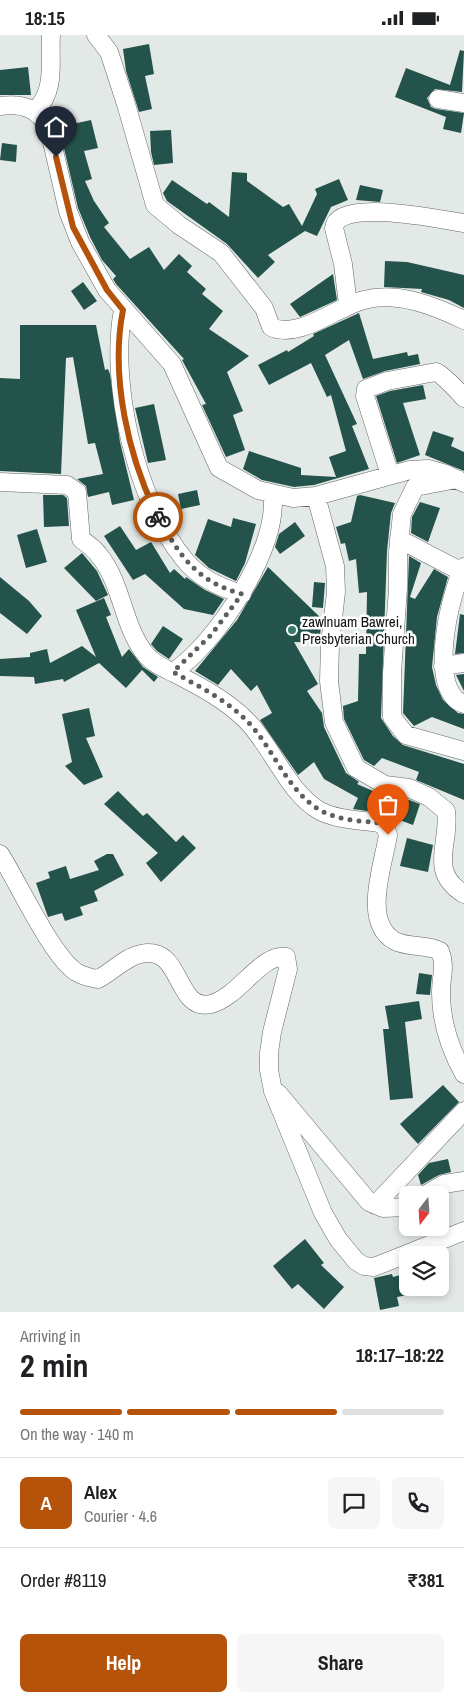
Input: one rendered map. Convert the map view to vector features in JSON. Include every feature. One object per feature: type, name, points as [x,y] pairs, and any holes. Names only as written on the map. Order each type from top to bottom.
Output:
[{"type":"street","points":[[35,111],[44,98],[53,65],[51,35]]},
{"type":"street","points":[[96,35],[109,52],[155,205],[179,225],[221,253],[264,308],[271,327],[280,331],[300,328],[348,305],[365,299],[385,297],[402,299],[438,309],[464,320]]},
{"type":"street","points":[[438,99],[464,103]]},
{"type":"street","points":[[0,106],[16,103],[35,111],[49,129],[73,227],[107,290],[172,364],[219,467],[258,490],[294,498],[316,496],[410,470],[428,469],[460,481]]},
{"type":"street","points":[[348,305],[343,264],[334,228],[347,213],[388,212],[464,223]]},
{"type":"street","points":[[123,310],[119,327],[118,364],[124,410],[130,442],[156,514],[185,560],[214,583],[242,594]]},
{"type":"street","points":[[390,475],[365,396],[366,389],[387,381],[436,371],[464,397]]},
{"type":"street","points":[[460,481],[415,487],[402,514],[391,689],[392,717],[406,735],[464,751]]},
{"type":"street","points":[[0,482],[66,485],[77,493],[81,539],[99,554],[120,598],[130,628],[147,656],[154,662],[210,692],[246,719],[263,738],[283,771],[305,799],[320,810],[334,817],[379,823],[385,827],[388,835],[376,892],[380,922],[385,932],[394,941],[406,945],[432,947],[440,951],[444,959],[441,996],[444,1025],[452,1052],[464,1074]]},
{"type":"street","points":[[173,672],[211,635],[242,594],[272,519],[274,505],[272,494]]},
{"type":"street","points":[[316,496],[335,566],[336,591],[330,644],[329,681],[334,722],[356,768],[385,785],[409,787],[435,801],[446,811],[448,820],[441,859],[450,882],[464,894]]},
{"type":"street","points":[[399,539],[463,570],[451,602],[443,667],[446,683],[452,693],[464,703]]},
{"type":"street","points":[[443,667],[464,663]]},
{"type":"street","points":[[0,854],[57,951],[76,972],[89,978],[98,979],[128,960],[141,954],[152,954],[168,960],[190,998],[199,1003],[210,1004],[245,984],[267,961],[279,956],[286,957],[288,962],[285,985],[272,1032],[269,1053],[271,1084],[324,1213],[338,1239],[356,1261],[364,1266],[379,1266],[464,1231]]},
{"type":"street","points":[[271,1084],[365,1197],[375,1205],[392,1209],[399,1208]]},
{"type":"street","points":[[375,1205],[464,1111]]},
{"type":"street","points":[[440,1186],[464,1181]]},
{"type":"building","points":[[149,44],[154,74],[145,76],[152,109],[139,112],[126,71],[123,49]]},
{"type":"building","points":[[460,50],[464,51],[462,92],[435,89],[427,98],[431,107],[464,113],[461,133],[443,129],[446,117],[395,97],[406,68],[450,85]]},
{"type":"building","points":[[28,67],[31,95],[0,95],[0,70]]},
{"type":"building","points":[[91,120],[98,148],[84,151],[92,179],[85,181],[94,201],[109,223],[104,227],[130,259],[149,247],[164,270],[179,254],[192,266],[187,272],[206,289],[202,294],[223,311],[209,329],[249,356],[227,372],[243,411],[233,415],[245,450],[226,457],[202,405],[206,404],[182,360],[184,359],[116,284],[113,279],[116,276],[102,260],[90,237],[78,208],[59,127]]},
{"type":"building","points":[[171,130],[173,163],[154,165],[150,131]]},
{"type":"building","points":[[2,143],[17,145],[16,162],[0,160]]},
{"type":"building","points":[[232,172],[247,173],[247,181],[283,207],[289,204],[302,226],[317,194],[315,189],[339,179],[348,200],[331,207],[317,236],[305,231],[268,255],[275,262],[258,278],[227,244],[167,201],[163,193],[172,180],[207,204],[209,202],[229,217]]},
{"type":"building","points":[[360,185],[383,190],[380,202],[356,200]]},
{"type":"building","points":[[385,261],[407,262],[464,275],[464,308],[449,300],[421,292],[422,289],[384,287]]},
{"type":"building","points":[[333,274],[337,300],[300,317],[290,304]]},
{"type":"building","points":[[83,282],[97,301],[84,310],[71,291]]},
{"type":"building","points":[[359,313],[373,359],[407,352],[408,356],[418,354],[420,364],[385,371],[363,379],[349,340],[325,355],[357,424],[352,426],[369,469],[314,485],[294,487],[262,480],[243,469],[249,451],[301,468],[301,475],[336,477],[329,457],[346,451],[331,395],[327,397],[311,363],[269,385],[258,365],[287,350],[288,352],[314,336],[313,334]]},
{"type":"building","points":[[20,325],[96,325],[105,370],[108,369],[110,374],[120,442],[134,500],[112,505],[109,492],[88,497],[86,486],[77,479],[103,474],[95,443],[88,444],[73,357],[66,358],[61,474],[0,471],[0,378],[20,379]]},
{"type":"building","points":[[423,385],[426,399],[403,403],[420,455],[397,463],[376,396],[390,391]]},
{"type":"building","points":[[154,404],[166,460],[148,463],[135,408]]},
{"type":"building","points":[[433,431],[454,438],[451,446],[464,452],[464,471],[425,455]]},
{"type":"building","points":[[197,490],[200,505],[181,509],[178,494]]},
{"type":"building","points":[[43,495],[63,495],[67,498],[69,526],[44,527]]},
{"type":"building","points":[[360,495],[395,503],[391,513],[387,551],[381,718],[393,736],[403,745],[464,764],[464,800],[416,780],[419,772],[382,758],[374,766],[364,760],[344,719],[343,706],[358,701],[359,654],[366,654],[367,592],[359,593],[356,559],[349,561],[345,543],[341,544],[336,527],[351,522],[357,496]]},
{"type":"building","points":[[420,502],[440,508],[428,542],[411,533],[412,517]]},
{"type":"building","points":[[233,518],[256,524],[245,563],[236,581],[209,568],[195,555],[208,519],[231,527]]},
{"type":"building","points":[[295,522],[305,536],[280,554],[275,547],[279,534]]},
{"type":"building","points":[[120,526],[136,550],[151,542],[170,573],[174,569],[185,579],[186,577],[205,590],[224,599],[213,615],[184,609],[145,574],[133,580],[104,536]]},
{"type":"building","points":[[37,529],[47,562],[26,568],[17,535]]},
{"type":"building","points":[[82,553],[97,571],[108,595],[96,601],[64,568]]},
{"type":"building","points":[[409,556],[421,563],[410,597],[415,599],[434,569],[448,577],[437,617],[432,667],[436,685],[443,700],[458,713],[464,714],[464,729],[432,717],[414,726],[403,713]]},
{"type":"building","points":[[268,567],[322,619],[319,643],[294,642],[318,684],[307,691],[322,713],[324,727],[346,773],[359,782],[357,784],[380,794],[396,799],[396,797],[404,798],[420,804],[413,825],[381,813],[353,809],[358,798],[324,779],[314,762],[298,775],[260,720],[272,713],[257,685],[251,691],[231,669],[218,685],[195,671],[237,620]]},
{"type":"building","points":[[0,577],[29,601],[42,616],[27,634],[0,613]]},
{"type":"building","points":[[314,582],[325,583],[323,608],[312,607]]},
{"type":"building","points":[[104,598],[111,615],[106,617],[122,657],[129,649],[143,667],[158,677],[154,682],[142,670],[126,688],[99,663],[64,682],[63,679],[35,684],[34,677],[0,676],[0,659],[30,657],[30,653],[47,649],[50,663],[82,646],[96,657],[76,610]]},
{"type":"building","points":[[460,614],[464,615],[464,653],[455,654]]},
{"type":"building","points":[[163,626],[183,639],[169,659],[157,651],[151,644]]},
{"type":"building","points":[[464,674],[464,691],[456,675]]},
{"type":"building","points":[[89,708],[95,736],[86,738],[103,777],[84,785],[65,766],[72,762],[62,714]]},
{"type":"building","points":[[118,791],[143,816],[147,813],[176,842],[183,835],[196,848],[161,882],[146,863],[158,853],[104,804]]},
{"type":"building","points":[[407,838],[433,845],[428,872],[400,866]]},
{"type":"building","points":[[107,854],[113,854],[124,875],[94,891],[98,901],[80,907],[83,915],[65,921],[62,913],[48,917],[36,883],[50,878],[48,872],[66,866],[70,879],[99,870],[94,861]]},
{"type":"building","points":[[419,973],[432,975],[430,995],[416,994]]},
{"type":"building","points":[[419,1001],[422,1019],[405,1022],[413,1098],[390,1100],[383,1029],[389,1029],[385,1006]]},
{"type":"building","points":[[443,1085],[459,1102],[418,1144],[400,1124]]},
{"type":"building","points":[[448,1159],[451,1172],[439,1175],[421,1185],[418,1175],[429,1163]]},
{"type":"building","points":[[305,1239],[324,1263],[321,1265],[344,1287],[324,1309],[298,1284],[292,1289],[273,1266]]},
{"type":"building","points":[[392,1274],[393,1277],[399,1275],[399,1296],[402,1296],[397,1297],[399,1306],[380,1310],[374,1278]]},
{"type":"way so far","points":[[158,517],[173,544],[185,560],[199,573],[214,583],[242,594],[197,651],[173,672],[210,692],[246,719],[263,738],[283,771],[305,799],[334,817],[379,823],[385,827],[388,835]]},
{"type":"place","name":"zawlnuam Bawrei, Presbyterian Church","points":[[292,630]]},
{"type":"route","points":[[56,157],[73,227],[107,290],[123,310],[119,327],[118,364],[120,387],[130,442],[158,517]]}]
